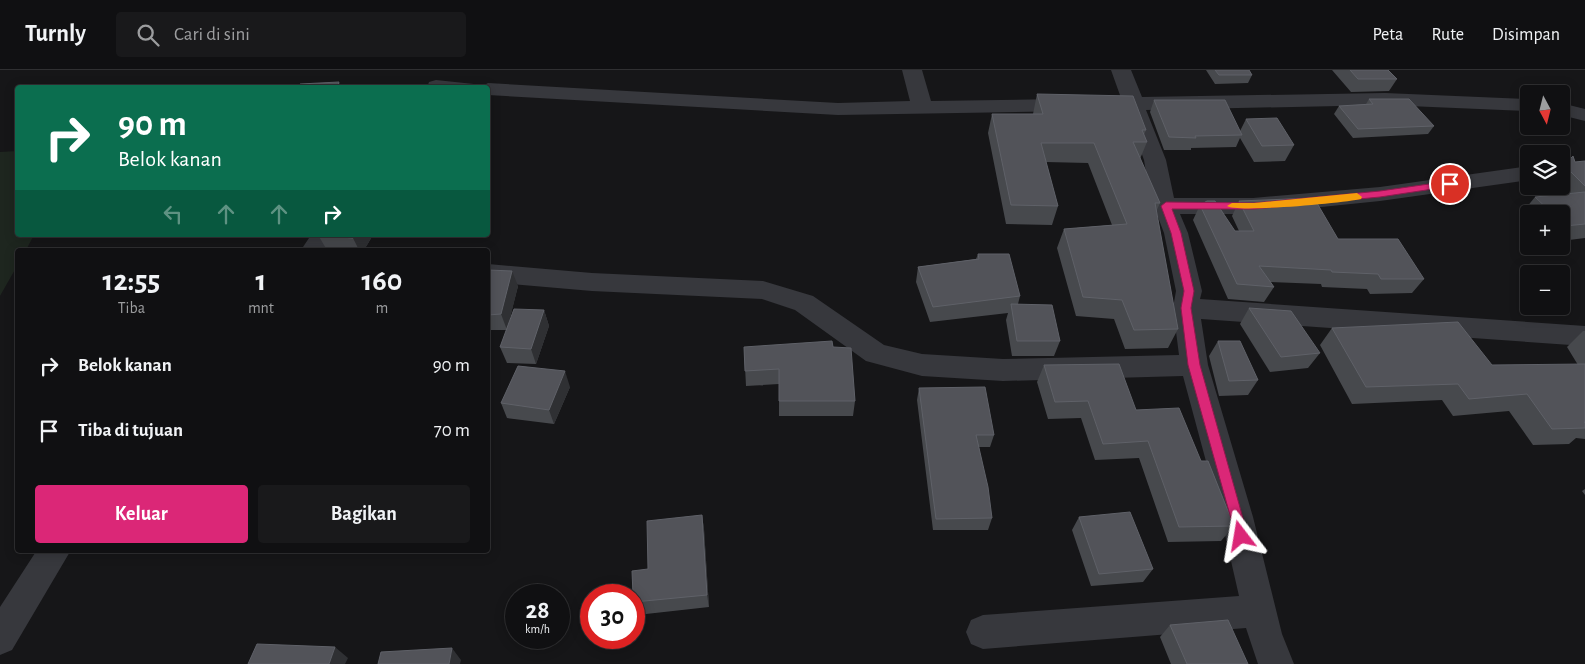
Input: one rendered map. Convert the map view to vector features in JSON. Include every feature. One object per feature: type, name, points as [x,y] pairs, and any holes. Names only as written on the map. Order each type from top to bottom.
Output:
[{"type":"street","points":[[912,70],[922,107]]},
{"type":"street","points":[[1121,70],[1155,160],[1166,206],[1176,233],[1189,291],[1186,308],[1194,365],[1234,508],[1259,611],[1276,664]]},
{"type":"street","points":[[438,81],[455,85]]},
{"type":"street","points":[[490,89],[838,109],[1385,99],[1520,105]]},
{"type":"street","points":[[1570,111],[1585,115]]},
{"type":"street","points":[[1166,206],[1254,206],[1380,194],[1520,174]]},
{"type":"street","points":[[314,248],[322,237]]},
{"type":"street","points":[[490,273],[592,282],[763,290],[804,303],[876,354],[922,365],[1003,370],[1194,365]]},
{"type":"street","points":[[1186,308],[1585,336]]},
{"type":"street","points":[[0,638],[53,553]]},
{"type":"street","points":[[983,632],[1259,611]]},
{"type":"shaded area","points":[[15,151],[15,237],[33,237],[27,248],[15,248],[15,270],[0,296],[0,152]]},
{"type":"building","points":[[1215,70],[1249,70],[1252,75],[1219,75]]},
{"type":"building","points":[[1350,70],[1388,70],[1397,79],[1358,79]]},
{"type":"building","points":[[339,82],[338,85],[300,84]]},
{"type":"building","points":[[1037,94],[1133,96],[1146,130],[1142,130],[1147,142],[1133,142],[1160,203],[1155,203],[1178,329],[1134,330],[1122,300],[1083,297],[1064,229],[1127,224],[1094,143],[1041,143],[1058,206],[1011,205],[992,114],[1043,114]]},
{"type":"building","points":[[1369,99],[1409,99],[1434,126],[1358,129],[1339,106],[1373,104]]},
{"type":"building","points":[[1154,100],[1225,100],[1242,135],[1195,136],[1196,138],[1169,137]]},
{"type":"building","points":[[1277,118],[1294,145],[1262,146],[1246,119]]},
{"type":"building","points":[[1573,156],[1575,162],[1585,161],[1585,186],[1570,171],[1570,159]]},
{"type":"building","points":[[1585,192],[1585,224],[1570,226],[1570,205],[1543,205],[1535,197],[1570,195]]},
{"type":"building","points":[[1314,198],[1338,239],[1398,239],[1424,279],[1381,279],[1378,274],[1259,266],[1274,287],[1237,284],[1200,205],[1207,201],[1215,201],[1235,231],[1254,231],[1239,201]]},
{"type":"building","points":[[978,254],[1009,254],[1020,296],[933,307],[918,267],[979,259]]},
{"type":"building","points":[[490,270],[512,271],[501,314],[490,315]]},
{"type":"building","points":[[1011,304],[1052,305],[1060,341],[1017,341]]},
{"type":"building","points":[[1249,308],[1291,311],[1320,353],[1281,357]]},
{"type":"building","points":[[514,309],[544,310],[531,349],[500,347]]},
{"type":"building","points":[[1458,322],[1492,365],[1585,364],[1585,428],[1552,429],[1527,394],[1469,399],[1458,384],[1366,387],[1332,328]]},
{"type":"building","points":[[832,341],[833,347],[851,348],[855,401],[779,401],[779,369],[745,371],[744,347]]},
{"type":"building","points":[[1218,341],[1240,341],[1258,380],[1229,381]]},
{"type":"building","points":[[1119,364],[1136,410],[1179,408],[1201,461],[1208,461],[1234,526],[1179,527],[1148,441],[1103,444],[1088,401],[1055,402],[1044,365]]},
{"type":"building","points":[[518,366],[565,371],[549,410],[501,403]]},
{"type":"building","points":[[985,387],[994,435],[976,435],[988,487],[992,518],[936,519],[919,388]]},
{"type":"building","points":[[1130,512],[1153,569],[1099,574],[1079,517]]},
{"type":"building","points":[[702,515],[707,595],[645,601],[645,584],[633,584],[632,571],[648,569],[647,521]]},
{"type":"building","points":[[1228,620],[1248,664],[1187,664],[1170,625]]},
{"type":"building","points":[[257,644],[335,647],[329,664],[248,664]]},
{"type":"building","points":[[452,648],[449,664],[378,664],[381,652]]},
{"type":"slow traffic","points":[[1232,206],[1254,206],[1357,197]]},
{"type":"route","points":[[1241,536],[1194,365],[1186,308],[1189,291],[1176,233],[1166,206],[1254,206],[1380,194],[1450,184]]}]
